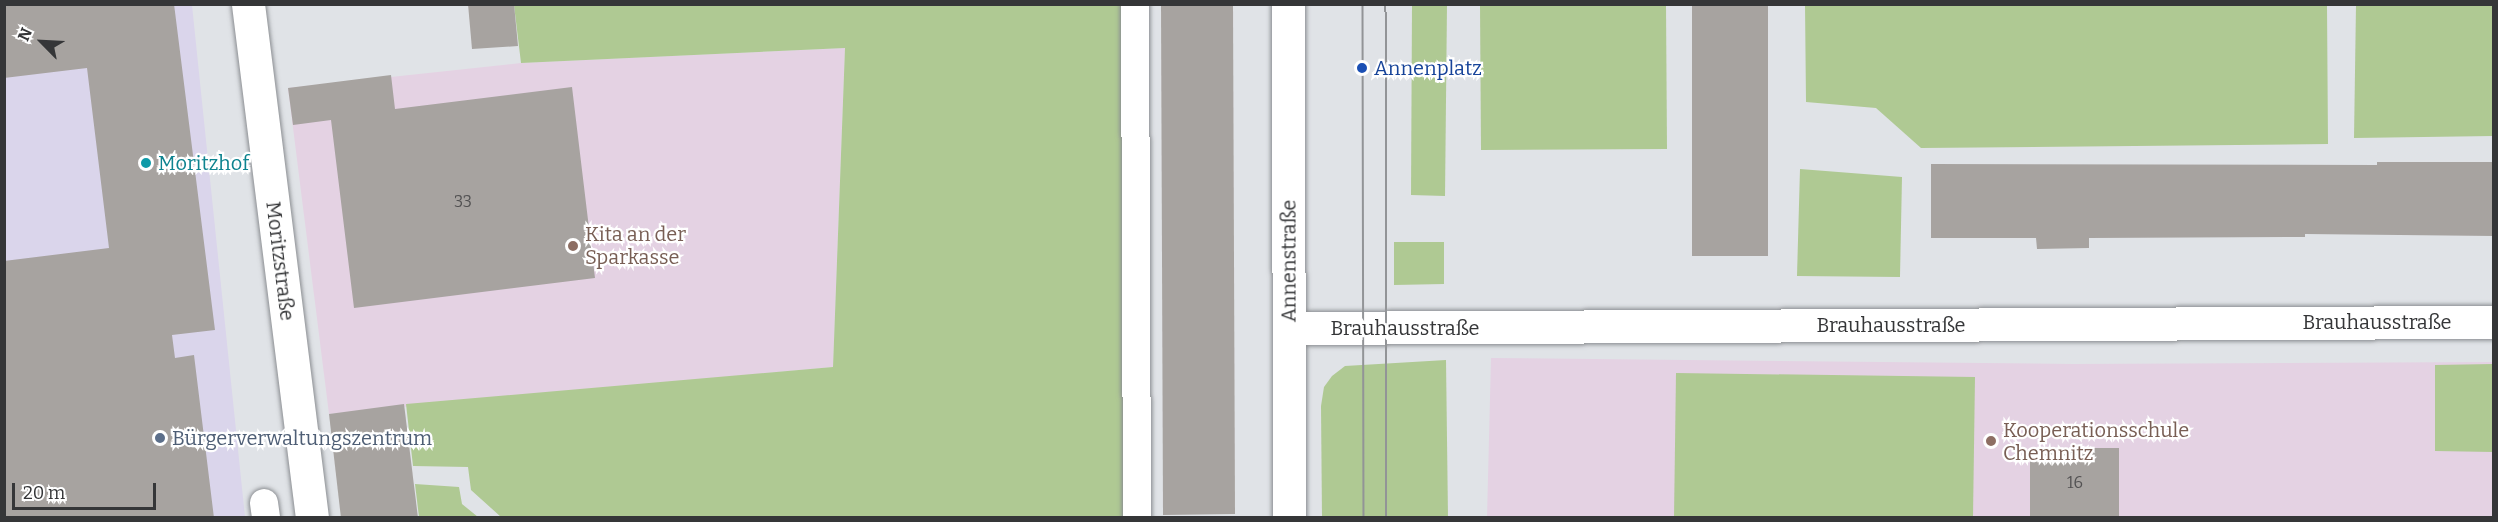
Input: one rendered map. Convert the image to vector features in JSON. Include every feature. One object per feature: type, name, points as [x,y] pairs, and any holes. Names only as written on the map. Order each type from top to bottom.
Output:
[{"type":"street","name":"Moritzstraße","points":[[248,4],[312,518]]},
{"type":"street","name":"Annenstraße","points":[[1288,4],[1289,518]]},
{"type":"street","name":"Brauhausstraße","points":[[1289,328],[2493,322]]},
{"type":"lane","points":[[1135,4],[1137,518]]},
{"type":"shaded area","points":[[4,5],[192,5],[245,517],[5,517]]},
{"type":"shaded area","name":"Kita an der Sparkasse","points":[[845,48],[833,367],[329,414],[288,88],[521,63]]},
{"type":"shaded area","name":"Kooperationsschule Chemnitz","points":[[1491,358],[2073,364],[2493,362],[2493,517],[1487,518]]},
{"type":"green space","points":[[514,5],[1123,5],[1127,517],[501,517],[471,490],[468,467],[413,466],[406,404],[833,367],[845,48],[521,63]]},
{"type":"green space","points":[[1412,5],[1447,5],[1445,196],[1411,195]]},
{"type":"green space","points":[[1480,5],[1666,5],[1667,149],[1481,150]]},
{"type":"green space","points":[[1805,5],[2327,5],[2328,144],[1921,148],[1876,108],[1806,102]]},
{"type":"green space","points":[[2356,5],[2493,5],[2493,136],[2354,138]]},
{"type":"green space","points":[[1800,169],[1902,177],[1900,277],[1797,276]]},
{"type":"green space","points":[[1394,242],[1444,242],[1444,284],[1394,285]]},
{"type":"green space","points":[[1446,360],[1448,517],[1322,517],[1321,406],[1324,387],[1332,376],[1345,366]]},
{"type":"green space","points":[[2493,364],[2493,452],[2435,451],[2435,365]]},
{"type":"green space","points":[[1676,373],[1975,377],[1973,517],[1674,517]]},
{"type":"green space","points":[[415,484],[459,487],[462,504],[478,517],[419,517]]},
{"type":"building","points":[[4,4],[174,4],[215,330],[172,335],[175,358],[194,355],[214,518],[4,518],[4,261],[109,248],[87,68],[4,78]]},
{"type":"building","points":[[468,4],[514,4],[518,46],[472,49]]},
{"type":"building","points":[[1161,4],[1233,4],[1235,514],[1163,515]]},
{"type":"building","points":[[1692,4],[1768,4],[1768,256],[1692,256]]},
{"type":"building","points":[[391,75],[395,109],[572,87],[595,278],[354,308],[331,120],[293,125],[288,88]]},
{"type":"building","points":[[2377,162],[2494,162],[2494,236],[2305,234],[2305,237],[2089,238],[2089,248],[2037,249],[2036,238],[1931,238],[1931,164],[2377,165]]},
{"type":"building","points":[[404,404],[418,518],[341,518],[329,414]]},
{"type":"building","points":[[2030,448],[2119,448],[2119,518],[2030,518]]},
{"type":"tram line","points":[[1363,4],[1364,518]]},
{"type":"tram line","points":[[1386,4],[1387,518]]},
{"type":"place","name":"Annenplatz","points":[[1362,68]]},
{"type":"place","name":"Moritzhof","points":[[146,163]]},
{"type":"place","name":"Kita an der Sparkasse","points":[[573,246]]},
{"type":"place","name":"Bürgerverwaltungszentrum","points":[[160,438]]},
{"type":"place","name":"Kooperationsschule Chemnitz","points":[[1991,441]]}]
